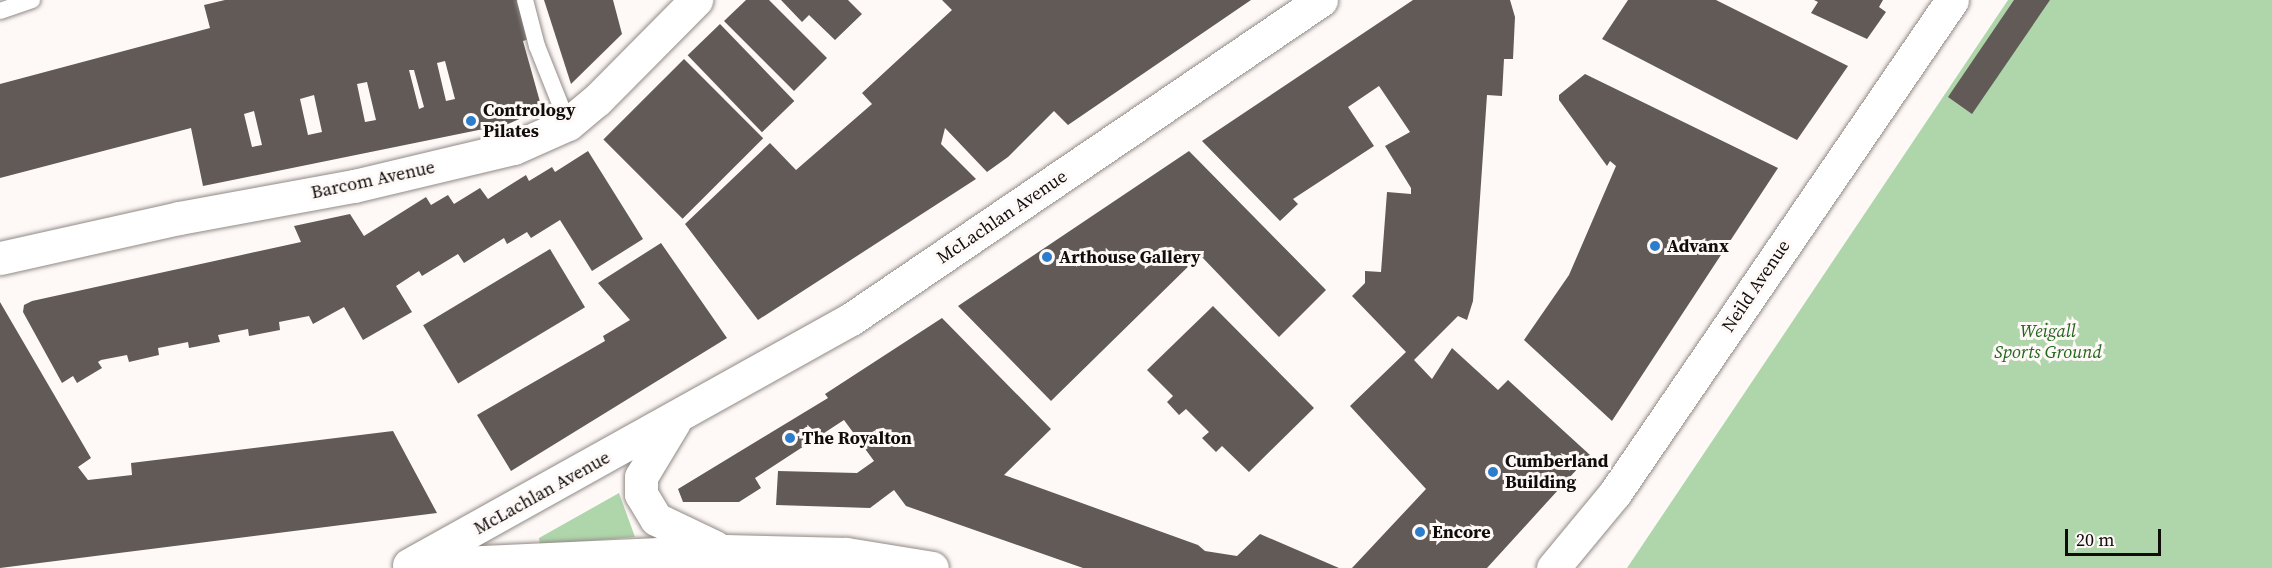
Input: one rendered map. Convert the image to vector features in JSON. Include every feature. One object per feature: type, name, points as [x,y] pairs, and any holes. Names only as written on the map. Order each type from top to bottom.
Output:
[{"type":"main road","name":"Barcom Avenue","points":[[0,258],[179,218],[388,178],[514,148],[568,124],[597,100],[696,0]]},
{"type":"main road","name":"McLachlan Avenue","points":[[398,567],[675,421],[851,319],[1321,0]]},
{"type":"main road","name":"Neild Avenue","points":[[1553,568],[1615,493],[1952,0]]},
{"type":"main road","name":"McLachlan Avenue","points":[[675,421],[641,477],[641,494],[656,519],[725,551]]},
{"type":"main road","points":[[398,567],[599,562],[725,551],[846,554],[932,568]]},
{"type":"lane","points":[[0,11],[32,0]]},
{"type":"lane","points":[[525,0],[537,46],[568,124]]},
{"type":"green space","name":"Weigall Sports Ground","points":[[2008,0],[2272,0],[2272,568],[1627,568]]},
{"type":"green space","points":[[619,493],[635,537],[540,545],[539,538]]},
{"type":"building","points":[[225,0],[519,0],[529,39],[523,41],[542,109],[508,124],[203,186],[191,128],[0,178],[0,84],[210,28],[204,5]],"holes":[[[445,61],[455,99],[446,101],[437,63]],[[409,70],[414,70],[424,107],[419,109]],[[367,82],[376,120],[365,122],[357,84]],[[314,95],[322,132],[308,135],[300,99]],[[254,111],[262,145],[252,147],[244,114]]]},
{"type":"building","points":[[544,0],[613,0],[622,34],[571,84]]},
{"type":"building","points":[[746,0],[769,0],[827,58],[794,91],[724,21]]},
{"type":"building","points":[[781,0],[848,0],[862,14],[835,40],[809,15],[802,22]]},
{"type":"building","points":[[942,0],[1251,0],[1068,125],[1054,111],[1008,157],[987,172],[945,128],[941,144],[976,179],[758,320],[685,224],[770,143],[796,170],[872,104],[862,93],[952,10]]},
{"type":"building","points":[[1413,0],[1510,0],[1515,17],[1513,59],[1504,59],[1502,96],[1487,95],[1473,301],[1467,320],[1458,316],[1414,360],[1432,379],[1452,348],[1498,390],[1508,380],[1590,455],[1487,568],[1352,568],[1426,489],[1350,406],[1406,352],[1352,296],[1365,283],[1365,271],[1381,272],[1387,192],[1411,194],[1411,188],[1385,146],[1410,132],[1379,86],[1348,107],[1374,146],[1293,199],[1298,204],[1280,221],[1202,141]]},
{"type":"building","points":[[1628,0],[1716,0],[1848,66],[1797,140],[1602,39]]},
{"type":"building","points":[[1814,0],[1883,0],[1879,7],[1886,12],[1867,39],[1811,13],[1818,2]]},
{"type":"building","points":[[2014,0],[2050,0],[1972,114],[1948,97]]},
{"type":"building","points":[[720,24],[794,101],[762,132],[688,55]]},
{"type":"building","points":[[684,59],[763,138],[683,219],[603,140]]},
{"type":"building","name":"Advanx","points":[[1585,74],[1778,168],[1612,421],[1524,340],[1569,275],[1616,166],[1610,161],[1607,166],[1559,100],[1559,95]]},
{"type":"building","points":[[588,151],[643,239],[592,271],[560,220],[531,238],[527,232],[507,244],[504,238],[464,263],[458,254],[422,276],[419,271],[396,286],[412,312],[363,340],[344,307],[313,324],[309,316],[279,322],[280,330],[249,336],[248,329],[218,335],[220,342],[189,348],[188,342],[158,348],[159,355],[129,362],[127,355],[101,360],[98,362],[102,368],[77,383],[73,376],[62,383],[23,312],[24,305],[32,301],[301,242],[294,226],[350,214],[364,236],[426,197],[431,205],[448,195],[454,204],[480,188],[488,199],[526,175],[529,181],[552,167],[555,172]]},
{"type":"building","points":[[1189,151],[1326,290],[1279,337],[1200,255],[1051,401],[958,306]]},
{"type":"building","points":[[661,243],[727,338],[511,471],[477,415],[605,341],[603,336],[630,320],[598,283]]},
{"type":"building","points":[[550,249],[585,307],[458,384],[423,325]]},
{"type":"building","points":[[0,302],[91,458],[78,467],[88,480],[132,475],[131,463],[393,431],[437,513],[0,568]]},
{"type":"building","points":[[1213,306],[1314,408],[1249,472],[1222,446],[1216,452],[1202,438],[1209,432],[1186,409],[1179,415],[1167,402],[1173,396],[1147,370]]},
{"type":"building","points":[[942,318],[1051,429],[1004,475],[1198,545],[1205,551],[1237,556],[1260,534],[1339,568],[1083,568],[906,506],[894,490],[870,508],[776,505],[778,471],[857,473],[874,461],[844,420],[755,478],[761,488],[739,502],[683,502],[678,489],[828,398],[825,394]]},
{"type":"place","name":"Contrology Pilates","points":[[471,121]]},
{"type":"place","name":"Advanx","points":[[1655,246]]},
{"type":"place","name":"Arthouse Gallery","points":[[1047,257]]},
{"type":"place","name":"The Royalton","points":[[790,438]]},
{"type":"place","name":"Cumberland Building","points":[[1493,472]]},
{"type":"place","name":"Encore","points":[[1420,532]]}]
